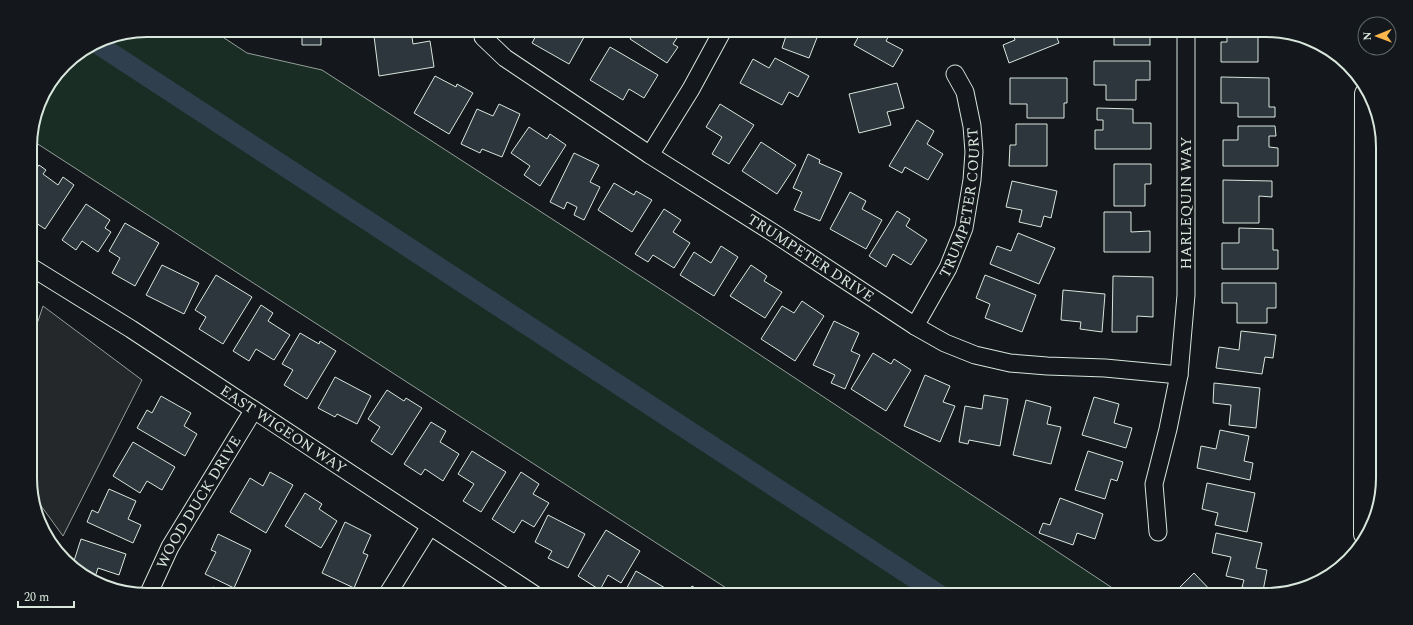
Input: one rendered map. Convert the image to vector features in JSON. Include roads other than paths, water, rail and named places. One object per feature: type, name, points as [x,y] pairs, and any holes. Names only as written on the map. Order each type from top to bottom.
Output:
[{"type":"highway","points":[[1365,527],[1366,101]]},
{"type":"street","name":"TRUMPETER DRIVE","points":[[487,37],[505,58],[650,155],[772,232],[915,326],[945,343],[967,352],[1010,363],[1105,368],[1179,375]]},
{"type":"street","points":[[650,155],[691,89],[719,37]]},
{"type":"street","name":"HARLEQUIN WAY","points":[[1158,532],[1154,484],[1168,429],[1179,375],[1186,294],[1186,37]]},
{"type":"street","name":"TRUMPETER COURT","points":[[915,326],[948,268],[964,228],[972,180],[974,152],[972,126],[965,92],[955,74]]},
{"type":"street","name":"EAST WIGEON WAY","points":[[37,271],[131,330],[524,588]]},
{"type":"street","name":"WOOD DUCK DRIVE","points":[[151,588],[170,547],[253,411]]},
{"type":"street","points":[[391,588],[430,526]]},
{"type":"waterway","points":[[102,47],[929,588]]}]
